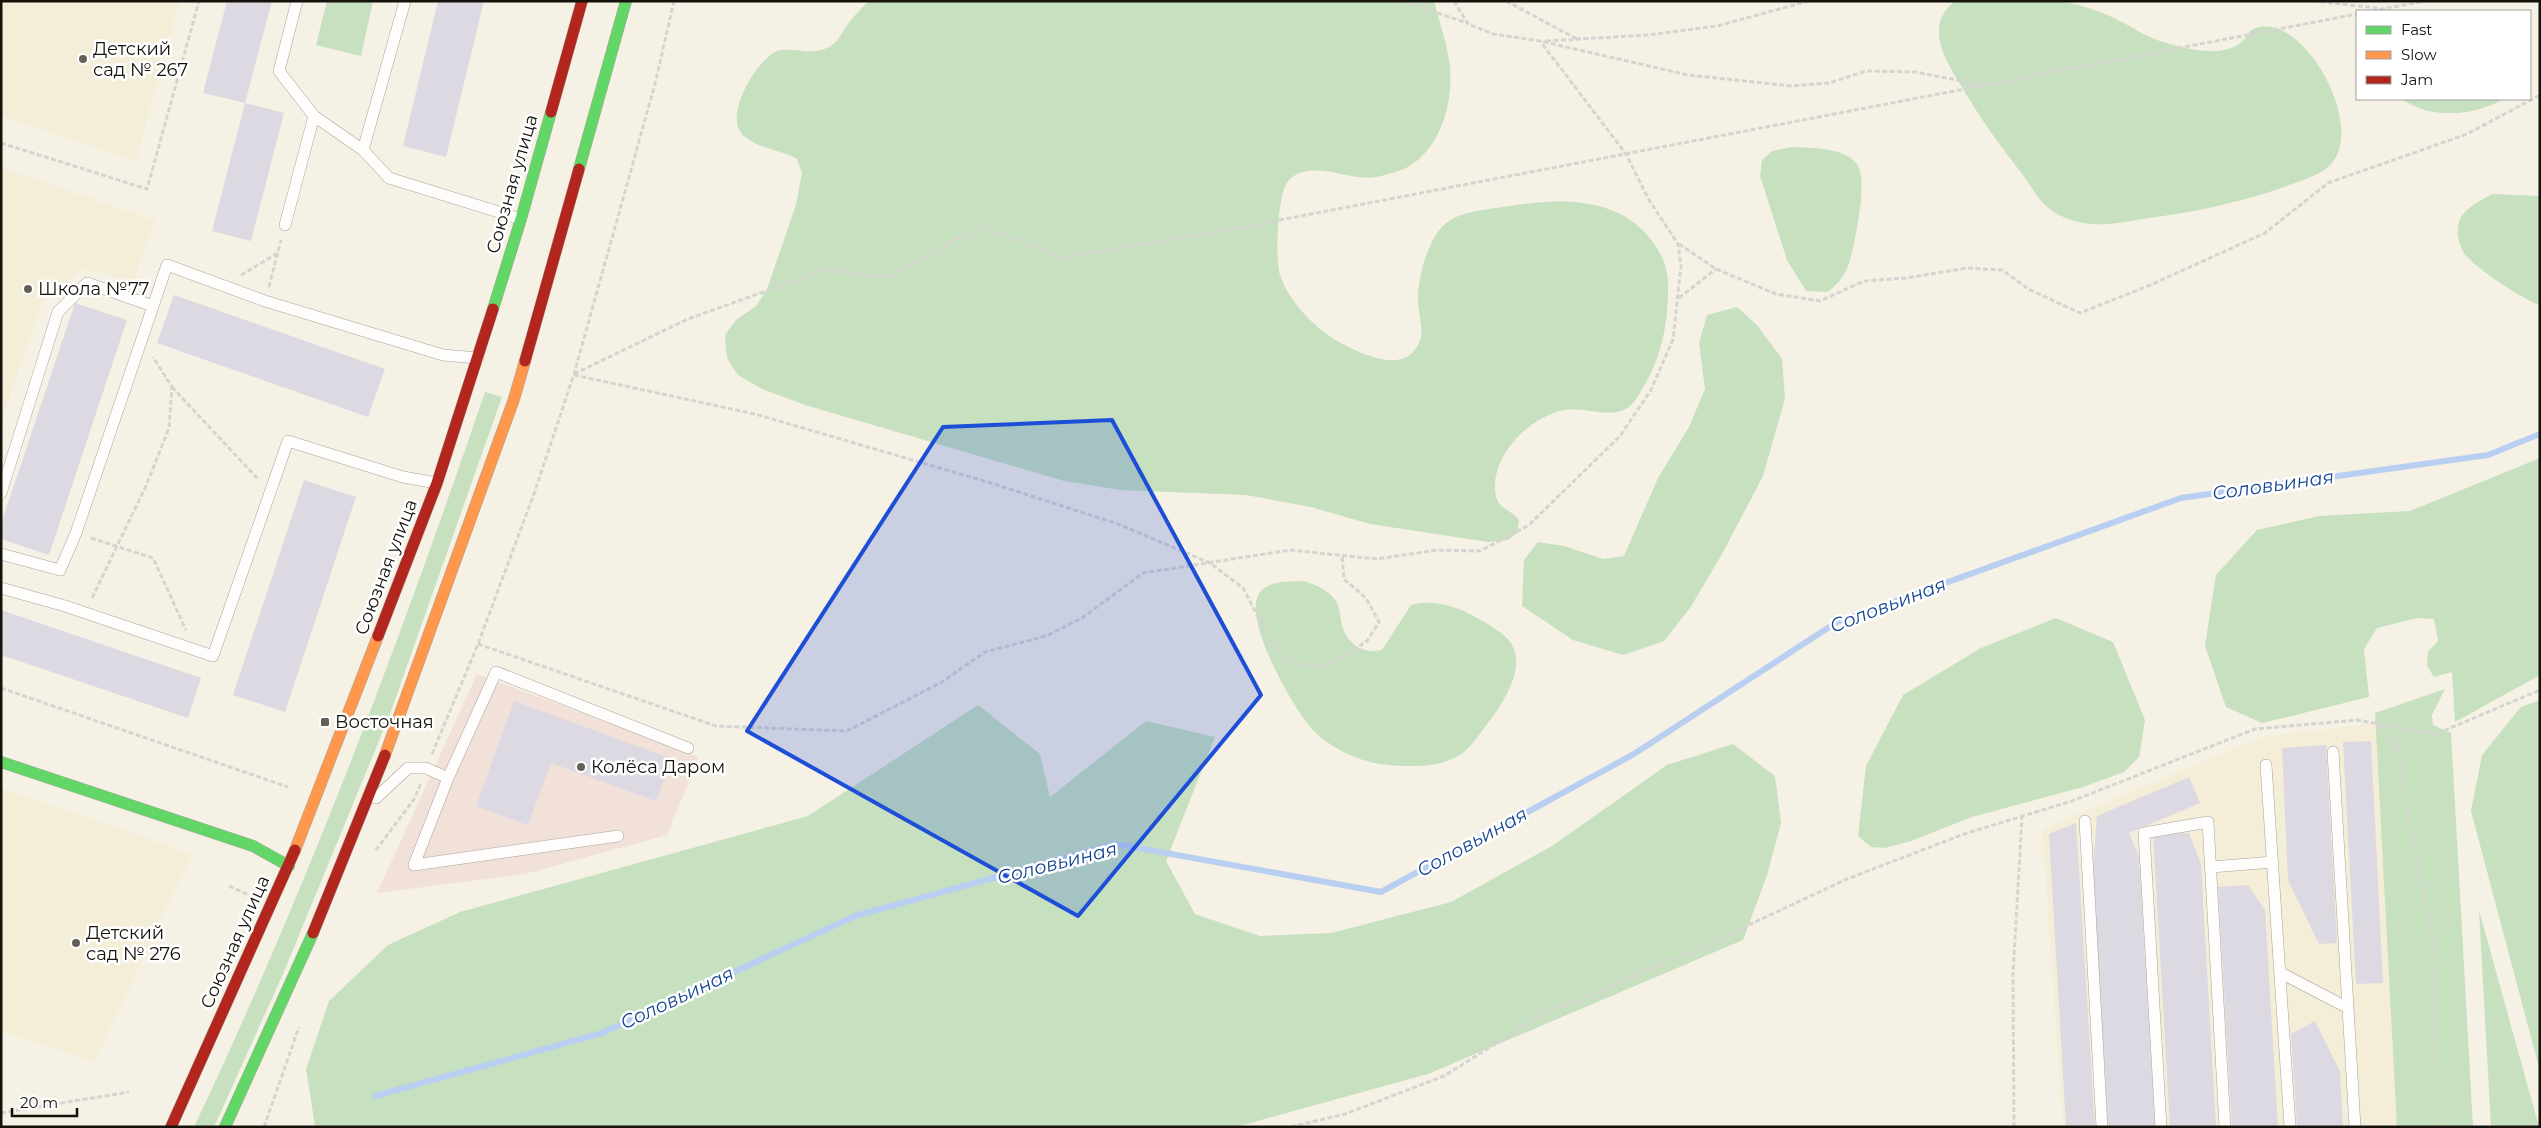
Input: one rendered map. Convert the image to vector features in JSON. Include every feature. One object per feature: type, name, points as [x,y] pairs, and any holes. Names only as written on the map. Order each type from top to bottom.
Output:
[{"type":"main road","name":"Союзная улица","points":[[171,1127],[289,866],[437,483],[478,358],[520,219],[582,1]]},
{"type":"main road","points":[[225,1127],[325,907],[364,810],[514,399],[626,1]]},
{"type":"main road","points":[[1,762],[253,846],[289,866]]},
{"type":"lane","points":[[297,1],[279,71],[314,116],[363,150],[389,178],[520,219]]},
{"type":"lane","points":[[363,150],[405,1]]},
{"type":"lane","points":[[285,225],[314,116]]},
{"type":"lane","points":[[1,554],[60,570],[76,533],[167,265],[265,301],[443,355],[478,358]]},
{"type":"lane","points":[[1,493],[58,312],[87,284],[153,306]]},
{"type":"lane","points":[[1,588],[85,612],[213,656],[288,441],[403,477],[437,483]]},
{"type":"lane","points":[[618,836],[414,865],[448,778],[496,672],[688,748]]},
{"type":"lane","points":[[2333,752],[2355,1127]]},
{"type":"lane","points":[[2266,765],[2290,1127]]},
{"type":"lane","points":[[364,810],[408,768],[426,768],[448,778]]},
{"type":"lane","points":[[2085,821],[2102,1127]]},
{"type":"lane","points":[[2161,1127],[2144,833],[2208,822],[2226,1127]]},
{"type":"lane","points":[[2211,867],[2273,862]]},
{"type":"lane","points":[[2281,973],[2348,1008]]},
{"type":"path","points":[[1,143],[147,190],[199,1]]},
{"type":"path","points":[[426,768],[478,644],[535,491],[574,374],[655,84],[674,1]]},
{"type":"path","points":[[1402,1],[1492,34],[1540,41],[1688,75],[1791,86],[1829,83],[1866,71],[1916,72],[1985,85]]},
{"type":"path","points":[[1454,1],[1468,24]]},
{"type":"path","points":[[1506,1],[1578,39]]},
{"type":"path","points":[[1540,41],[1648,35],[1717,26],[1809,1]]},
{"type":"path","points":[[2313,1],[2385,9]]},
{"type":"path","points":[[2378,10],[2425,1]]},
{"type":"path","points":[[574,374],[688,320],[825,270],[888,277],[982,224],[1059,258],[1191,237],[2356,14]]},
{"type":"path","points":[[1540,41],[1626,154],[1649,200],[1678,244],[1716,269],[1776,294],[1820,301],[1864,281],[1906,278],[1967,268],[2002,270],[2030,290],[2080,313],[2148,286],[2265,233],[2328,183],[2467,134],[2531,100]]},
{"type":"path","points":[[265,301],[285,225]]},
{"type":"path","points":[[478,644],[716,726],[847,732],[942,682],[985,652],[1046,636],[1082,618],[1143,573],[1290,550],[1376,558],[1438,550],[1480,551],[1529,525],[1620,436],[1651,390],[1672,339],[1681,266],[1678,244]]},
{"type":"path","points":[[224,285],[278,253]]},
{"type":"path","points":[[1678,298],[1716,269]]},
{"type":"path","points":[[142,339],[172,387],[270,492]]},
{"type":"path","points":[[574,374],[755,414],[991,482],[1118,524],[1210,563],[1243,588],[1273,645],[1288,663],[1320,666],[1347,654],[1367,641],[1379,622],[1366,598],[1344,578],[1342,555]]},
{"type":"path","points":[[85,612],[146,486],[169,428],[172,387]]},
{"type":"path","points":[[76,533],[153,558],[194,649]]},
{"type":"path","points":[[1,688],[288,787]]},
{"type":"path","points":[[1291,1127],[1345,1114],[1444,1076],[1540,1016],[1693,951],[1847,879],[1964,834],[2072,802],[2255,728],[2357,720],[2436,734],[2540,690]]},
{"type":"path","points":[[2377,723],[2400,753],[2409,820],[2437,960],[2434,1007],[2439,1127]]},
{"type":"path","points":[[2014,1127],[2013,974],[2022,817]]},
{"type":"path","points":[[1,1113],[129,1092]]},
{"type":"highlighted area","points":[[1112,420],[1261,695],[1078,916],[747,731],[943,427]]},
{"type":"shaded area","name":"Детский сад № 267","points":[[1,1],[180,1],[136,161],[1,116]]},
{"type":"shaded area","name":"Школа №77","points":[[1,168],[155,220],[133,281],[84,269],[44,297],[1,422]]},
{"type":"shaded area","points":[[477,674],[699,757],[667,835],[525,874],[377,893]]},
{"type":"shaded area","points":[[2375,723],[2399,1127],[2063,1127],[2042,829],[2262,737]]},
{"type":"shaded area","name":"Детский сад № 276","points":[[1,787],[192,854],[95,1061],[1,1032]]},
{"type":"green space","points":[[327,1],[373,1],[361,56],[316,45]]},
{"type":"green space","points":[[869,1],[1434,1],[1446,45],[1450,74],[1448,104],[1438,134],[1420,158],[1408,167],[1393,173],[1367,178],[1312,171],[1300,173],[1289,180],[1282,197],[1277,245],[1278,267],[1287,291],[1318,327],[1343,344],[1380,359],[1403,359],[1411,354],[1420,340],[1421,327],[1418,297],[1422,268],[1429,247],[1445,224],[1458,216],[1473,212],[1523,204],[1565,202],[1606,208],[1624,216],[1641,228],[1655,245],[1667,271],[1667,316],[1662,342],[1654,367],[1633,404],[1622,411],[1606,413],[1572,409],[1564,410],[1540,420],[1518,437],[1502,459],[1497,471],[1495,484],[1499,503],[1519,520],[1517,533],[1508,540],[1488,542],[1370,524],[1311,507],[1246,495],[1120,490],[1064,481],[805,405],[762,389],[738,375],[727,358],[725,335],[736,320],[756,306],[767,289],[796,205],[802,173],[797,159],[754,143],[742,134],[737,125],[740,99],[754,73],[773,54],[781,50],[820,51],[826,49],[837,41],[846,26]]},
{"type":"green space","points":[[1955,1],[2059,1],[2071,3],[2104,13],[2154,39],[2196,50],[2222,50],[2233,47],[2243,41],[2250,31],[2269,26],[2289,34],[2308,51],[2324,74],[2336,100],[2341,127],[2339,150],[2327,168],[2318,174],[2270,192],[2236,202],[2184,213],[2116,223],[2091,224],[2068,219],[2052,211],[2038,197],[1995,138],[1949,65],[1939,38],[1940,25],[1944,12]]},
{"type":"green space","points":[[2404,100],[2502,100],[2479,109],[2453,113],[2439,113],[2414,106]]},
{"type":"green space","points":[[1792,147],[1836,151],[1851,158],[1857,164],[1860,172],[1861,199],[1850,260],[1841,279],[1827,292],[1806,291],[1787,260],[1760,176],[1762,160],[1772,151]]},
{"type":"green space","points":[[2492,194],[2540,196],[2540,305],[2499,282],[2469,259],[2462,249],[2458,230],[2461,217],[2471,206]]},
{"type":"green space","points":[[1737,307],[1757,325],[1782,359],[1785,399],[1763,476],[1721,556],[1690,608],[1664,641],[1623,655],[1573,640],[1522,606],[1524,560],[1538,542],[1564,546],[1603,559],[1624,556],[1658,478],[1689,427],[1705,389],[1699,343],[1707,315]]},
{"type":"green space","points":[[485,392],[502,397],[390,714],[283,974],[214,1127],[194,1127],[275,947],[350,764],[420,578]]},
{"type":"green space","points":[[2540,458],[2540,675],[2455,722],[2452,672],[2434,677],[2427,666],[2428,652],[2438,641],[2434,619],[2417,618],[2377,628],[2364,649],[2369,697],[2262,723],[2226,707],[2205,646],[2216,575],[2257,530],[2319,516],[2410,511]]},
{"type":"green space","points":[[1304,581],[1322,588],[1333,597],[1338,605],[1347,637],[1355,645],[1365,650],[1382,650],[1411,605],[1423,603],[1447,605],[1458,609],[1481,620],[1501,633],[1511,644],[1516,656],[1516,669],[1505,697],[1475,741],[1461,754],[1443,762],[1422,766],[1400,766],[1362,760],[1335,748],[1313,730],[1282,684],[1263,640],[1257,620],[1256,603],[1261,591],[1265,587],[1281,582]]},
{"type":"green space","points":[[2056,618],[2113,642],[2145,720],[2139,757],[2124,772],[2083,787],[1972,817],[1911,841],[1885,848],[1871,847],[1858,836],[1866,766],[1903,695],[1981,648]]},
{"type":"green space","points":[[2445,689],[2432,715],[2433,725],[2451,733],[2473,1127],[2397,1127],[2375,713]]},
{"type":"green space","points":[[2540,700],[2540,1071],[2471,811],[2482,755],[2521,707]]},
{"type":"green space","points":[[978,705],[1040,754],[1050,797],[1146,721],[1215,737],[1166,861],[1195,914],[1260,936],[1331,933],[1451,902],[1552,846],[1667,765],[1733,744],[1775,776],[1781,823],[1767,875],[1743,940],[1428,1074],[1236,1127],[315,1126],[306,1069],[329,1001],[388,945],[460,912],[808,816]]},
{"type":"green space","points":[[2479,910],[2539,1127],[2491,1127]]},
{"type":"building","points":[[227,1],[272,1],[245,103],[203,93]]},
{"type":"building","points":[[438,1],[484,1],[446,157],[403,146]]},
{"type":"building","points":[[245,103],[284,113],[251,241],[212,231]]},
{"type":"building","points":[[174,295],[385,369],[368,417],[157,343]]},
{"type":"building","points":[[75,303],[127,320],[49,555],[1,539],[1,524]]},
{"type":"building","points":[[304,480],[356,497],[285,712],[233,695]]},
{"type":"building","points":[[1,610],[201,678],[188,718],[1,655]]},
{"type":"building","points":[[514,701],[672,759],[656,801],[551,763],[528,825],[476,806]]},
{"type":"building","points":[[2371,741],[2383,983],[2356,984],[2343,742]]},
{"type":"building","points":[[2326,745],[2337,943],[2319,944],[2288,880],[2282,748]]},
{"type":"building","points":[[2189,777],[2200,803],[2129,833],[2139,857],[2155,1127],[2108,1127],[2093,866],[2097,816]]},
{"type":"building","points":[[2076,823],[2095,1127],[2066,1127],[2049,834]]},
{"type":"building","points":[[2189,833],[2201,864],[2216,1127],[2170,1127],[2153,834]]},
{"type":"building","points":[[2248,885],[2265,910],[2278,1127],[2232,1127],[2218,887]]},
{"type":"building","points":[[2315,1021],[2340,1072],[2343,1127],[2297,1127],[2291,1034]]},
{"type":"waterway","name":"Соловьиная","points":[[375,1096],[602,1033],[855,916],[1116,844],[1381,892],[1634,754],[1837,622],[2181,498],[2488,455],[2540,434]]},
{"type":"traffic: fast","points":[[579,169],[626,1]]},
{"type":"traffic: fast","points":[[493,309],[551,112]]},
{"type":"traffic: fast","points":[[1,762],[253,846],[289,866]]},
{"type":"traffic: fast","points":[[225,1127],[313,933]]},
{"type":"traffic: slow","points":[[385,755],[514,399],[525,361]]},
{"type":"traffic: slow","points":[[295,850],[378,636]]},
{"type":"traffic: jam","points":[[551,112],[582,1]]},
{"type":"traffic: jam","points":[[525,361],[579,169]]},
{"type":"traffic: jam","points":[[378,636],[437,483],[493,309]]},
{"type":"traffic: jam","points":[[313,933],[385,755]]},
{"type":"traffic: jam","points":[[171,1127],[295,850]]},
{"type":"place","name":"Детский сад № 267","points":[[83,59]]},
{"type":"place","name":"Школа №77","points":[[28,289]]},
{"type":"place","name":"Восточная","points":[[325,722]]},
{"type":"place","name":"Колёса Даром","points":[[581,767]]},
{"type":"place","name":"Детский сад № 276","points":[[76,943]]}]
